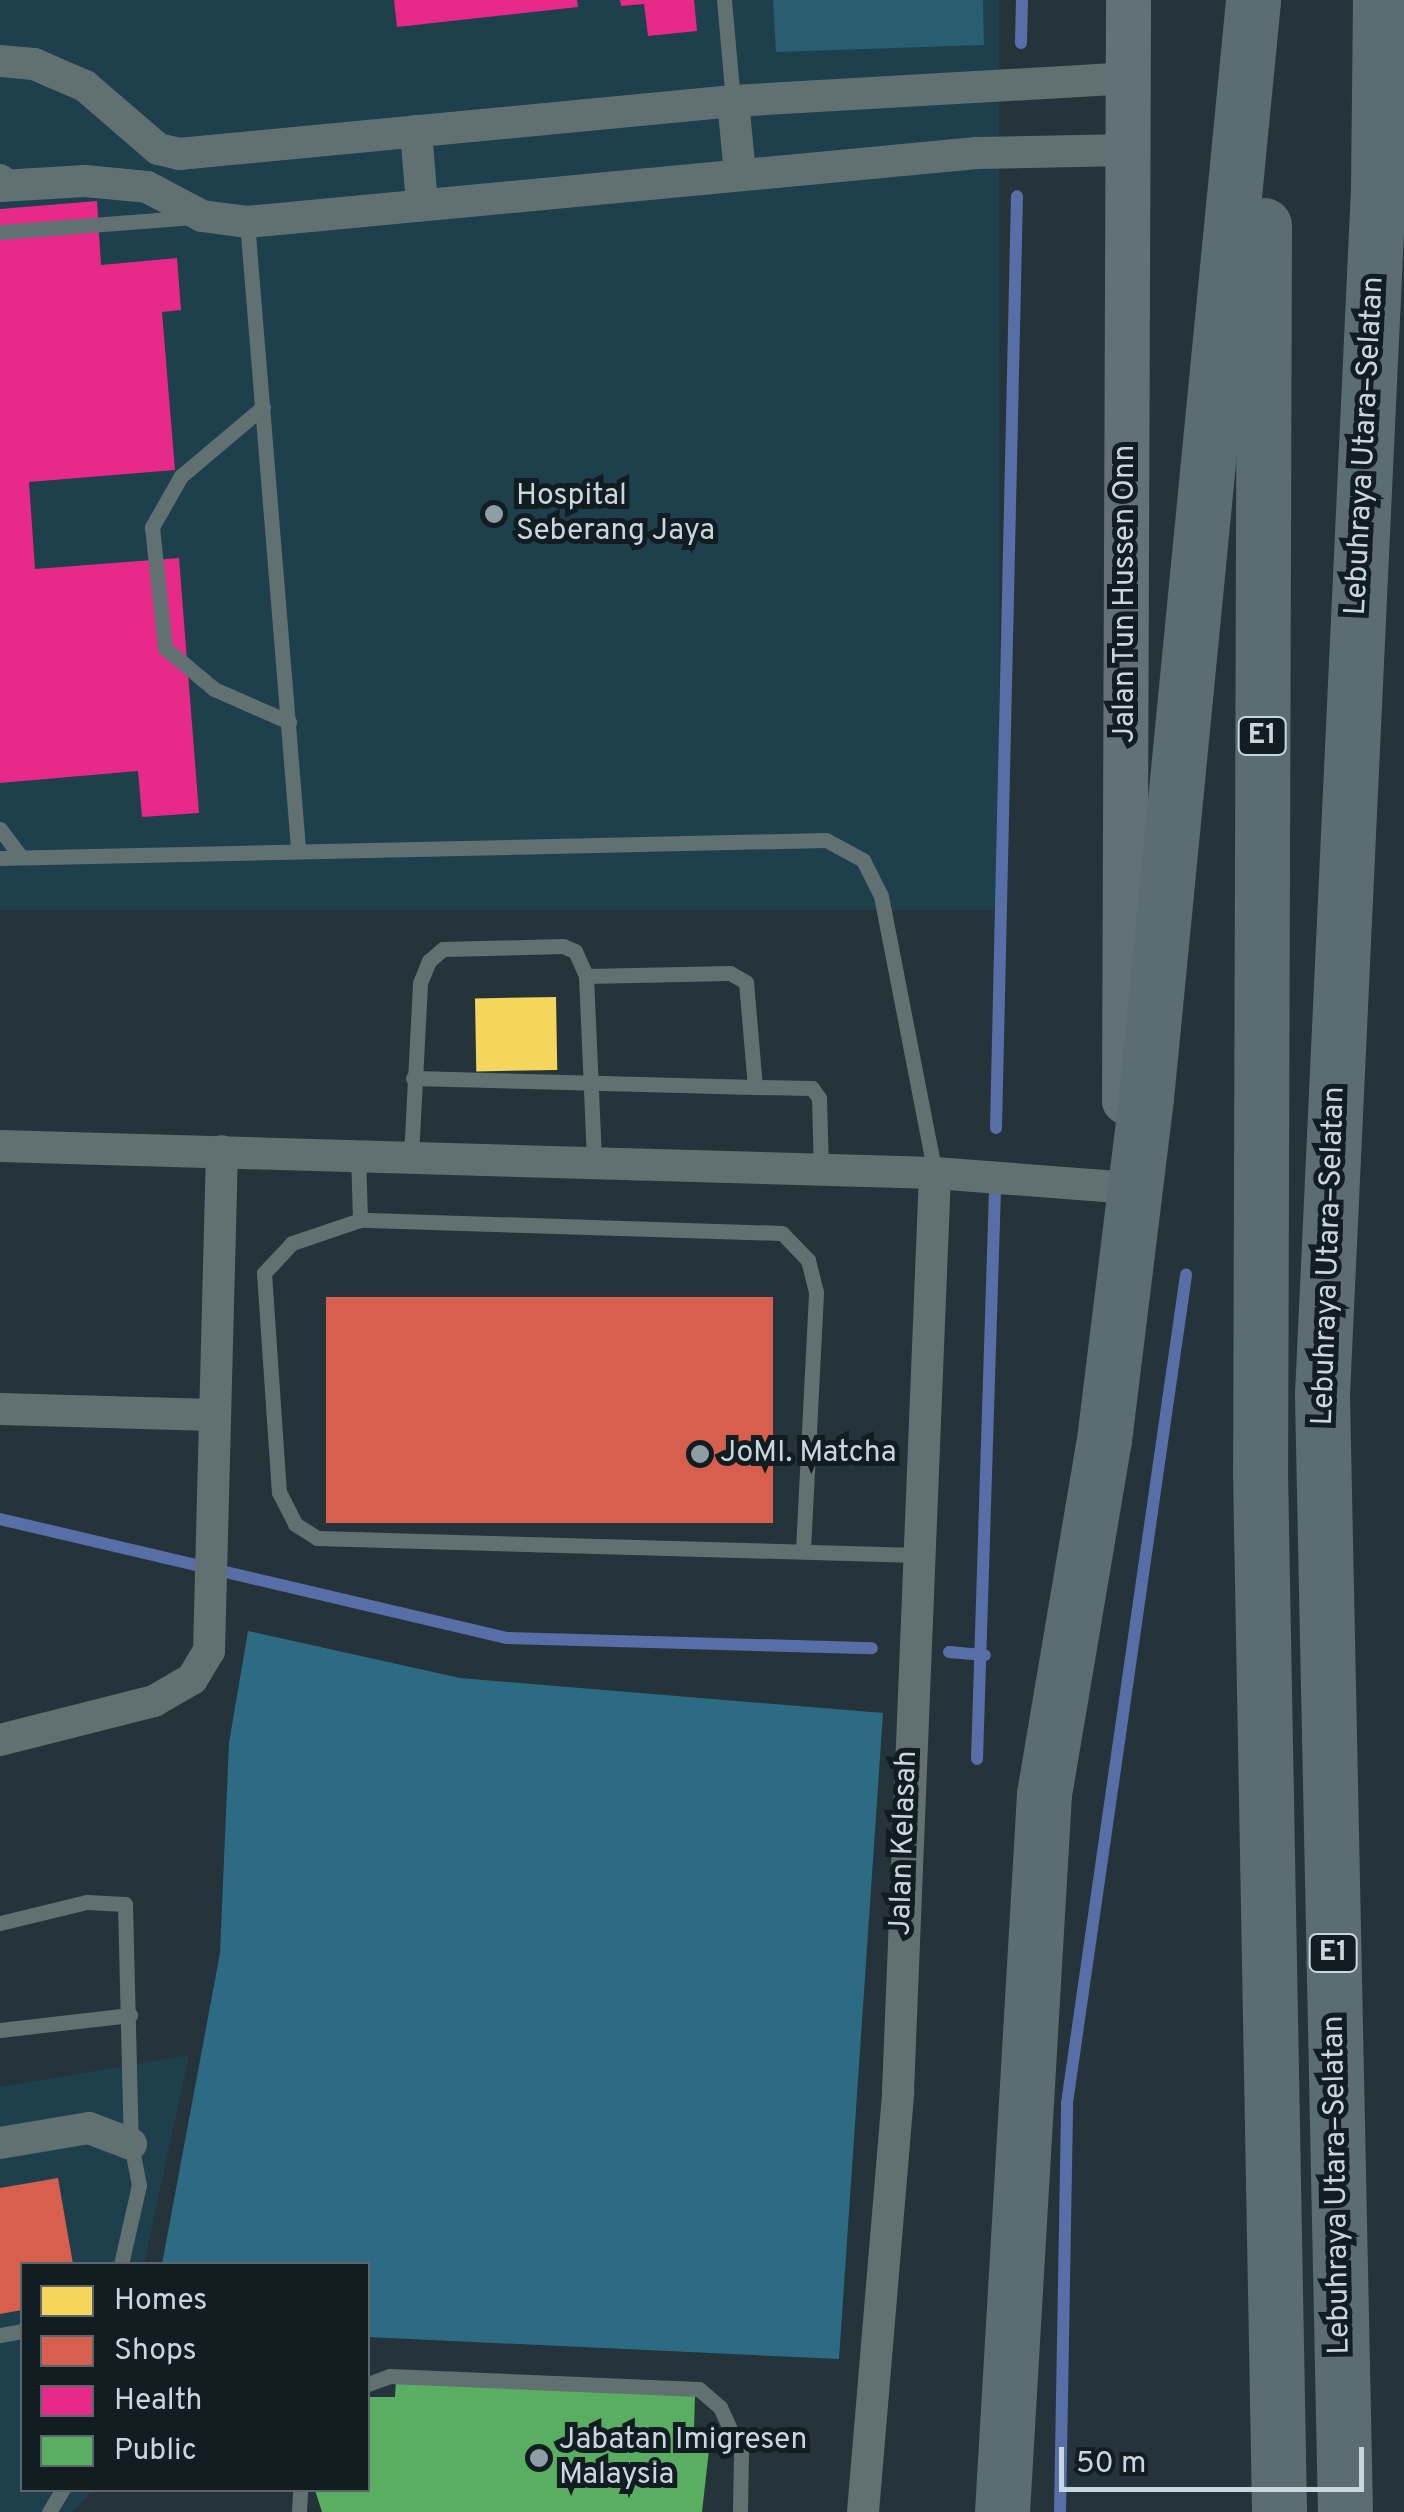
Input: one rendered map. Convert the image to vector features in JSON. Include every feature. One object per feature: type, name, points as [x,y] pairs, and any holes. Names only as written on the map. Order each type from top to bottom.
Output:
[{"type":"highway","points":[[998,2501],[1044,1794],[1104,1440],[1130,1188],[1146,1098],[1252,0]]},
{"type":"highway","name":"E1","points":[[1264,0],[1260,1472],[1279,2512]]},
{"type":"highway","name":"Lebuhraya Utara–Selatan","points":[[1344,2512],[1322,1394],[1378,189],[1380,0]]},
{"type":"highway","points":[[1378,189],[1404,420]]},
{"type":"main road","name":"Jalan Tun Hussen Onn","points":[[1128,0],[1124,1103],[1130,1188]]},
{"type":"street","points":[[0,62],[34,64],[85,86],[158,149],[179,154],[733,101],[1126,78]]},
{"type":"street","points":[[733,101],[740,174]]},
{"type":"street","points":[[416,131],[422,204]]},
{"type":"street","points":[[0,184],[85,181],[147,187],[179,198],[202,216],[247,222],[977,153],[1128,150]]},
{"type":"street","points":[[0,1146],[935,1172],[1130,1188]]},
{"type":"street","points":[[0,1740],[154,1701],[192,1680],[209,1651],[212,1414],[222,1151]]},
{"type":"street","name":"Jalan Kelasah","points":[[862,2512],[898,2091],[935,1172]]},
{"type":"street","points":[[0,1409],[212,1414]]},
{"type":"street","points":[[0,2143],[89,2128],[131,2144]]},
{"type":"lane","points":[[724,0],[733,101]]},
{"type":"lane","points":[[0,232],[202,216]]},
{"type":"lane","points":[[247,222],[298,848]]},
{"type":"lane","points":[[263,407],[182,476],[152,527],[165,648],[214,689],[289,722]]},
{"type":"lane","points":[[0,829],[21,857]]},
{"type":"lane","points":[[0,858],[298,848],[826,840],[862,860],[881,896],[935,1172]]},
{"type":"lane","points":[[411,1156],[420,983],[429,961],[443,949],[562,946],[575,950],[586,976],[594,1162]]},
{"type":"lane","points":[[586,976],[730,974],[746,982],[755,1086]]},
{"type":"lane","points":[[413,1078],[812,1088],[822,1169]]},
{"type":"lane","points":[[358,1155],[360,1220]]},
{"type":"lane","points":[[803,1550],[816,1292],[808,1260],[782,1232],[360,1220],[292,1243],[264,1273],[279,1492],[296,1524],[317,1538],[917,1555]]},
{"type":"lane","points":[[0,1923],[87,1902],[125,1904],[131,2144],[139,2185],[120,2262]]},
{"type":"lane","points":[[0,2030],[130,2015]]},
{"type":"lane","points":[[370,2383],[390,2376],[699,2389],[720,2407],[741,2453],[740,2512]]},
{"type":"shaded area","name":"Hospital Seberang Jaya","points":[[0,0],[999,0],[999,910],[0,910]]},
{"type":"shaded area","points":[[773,0],[983,0],[984,45],[776,52]]},
{"type":"shaded area","points":[[248,1631],[460,1678],[883,1713],[839,2359],[370,2337],[370,2262],[162,2262],[220,1953],[229,1743]]},
{"type":"shaded area","points":[[189,2055],[144,2262],[20,2262],[20,2492],[91,2492],[73,2512],[0,2512],[0,2087]]},
{"type":"building: Homes","points":[[556,997],[557,1070],[476,1071],[475,998]]},
{"type":"building: Shops","points":[[326,1297],[773,1297],[773,1523],[326,1523]]},
{"type":"building: Shops","points":[[58,2178],[73,2262],[20,2262],[20,2310],[0,2314],[0,2188]]},
{"type":"building: Health","points":[[394,0],[577,0],[578,7],[397,27]]},
{"type":"building: Health","points":[[620,0],[694,0],[697,31],[648,36],[644,4],[621,6]]},
{"type":"building: Health","points":[[97,201],[101,265],[177,258],[181,310],[162,312],[175,470],[29,482],[35,569],[179,558],[199,813],[142,817],[138,771],[0,783],[0,209]]},
{"type":"building: Public","name":"Jabatan Imigresen Malaysia","points":[[396,2380],[695,2395],[694,2429],[710,2441],[702,2512],[322,2512],[316,2492],[370,2492],[370,2397],[395,2397]]},
{"type":"waterway","points":[[1021,43],[1022,0]]},
{"type":"waterway","points":[[996,1128],[1017,196]]},
{"type":"waterway","points":[[977,1759],[995,1190]]},
{"type":"waterway","points":[[1060,2512],[1067,2103],[1186,1275]]},
{"type":"waterway","points":[[0,1519],[507,1638],[872,1648]]},
{"type":"waterway","points":[[949,1652],[985,1655]]},
{"type":"place","name":"Hospital Seberang Jaya","points":[[494,514]]},
{"type":"place","name":"JoMI. Matcha","points":[[700,1454]]},
{"type":"place","name":"Jabatan Imigresen Malaysia","points":[[539,2458]]}]
